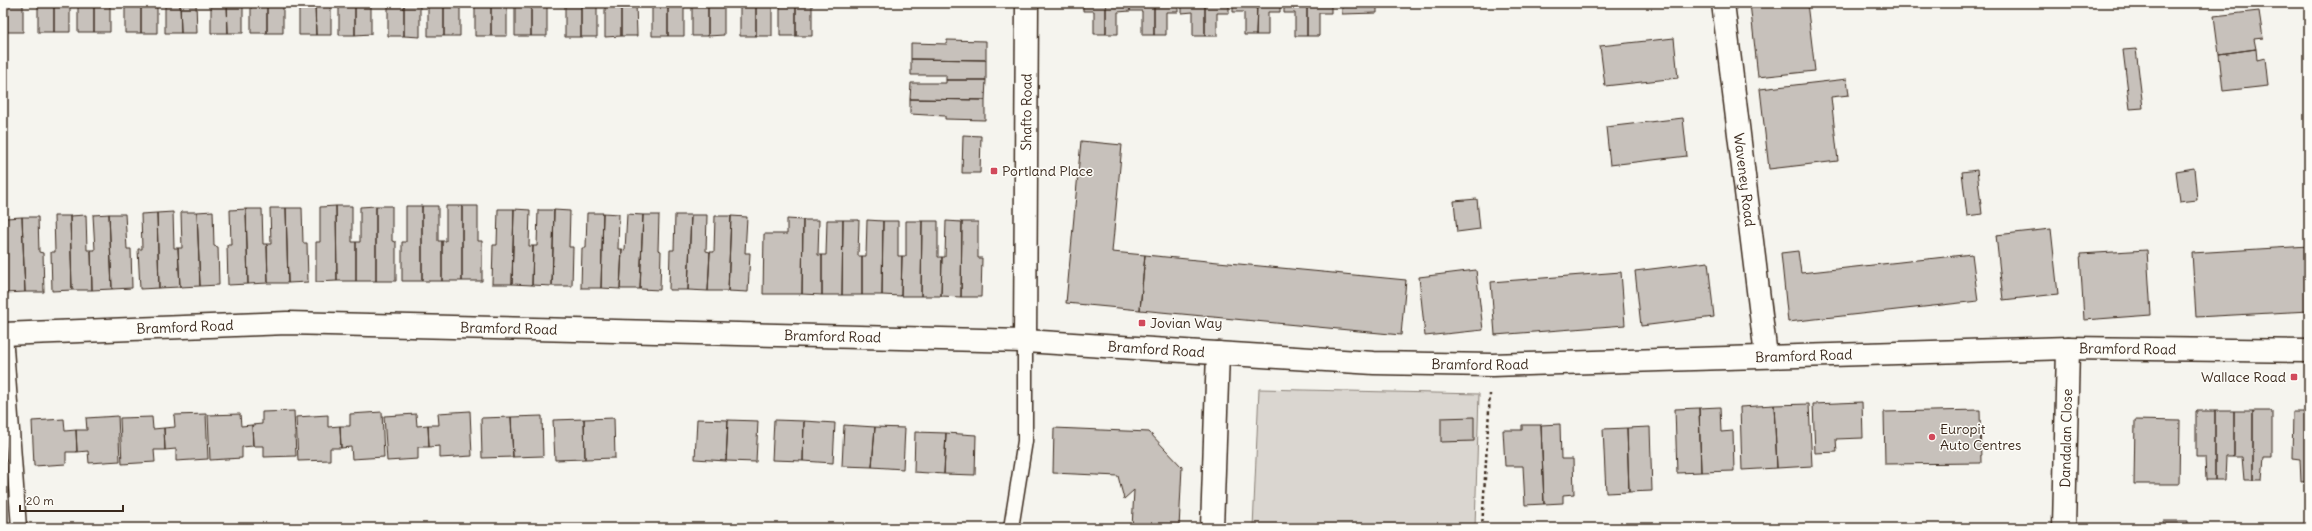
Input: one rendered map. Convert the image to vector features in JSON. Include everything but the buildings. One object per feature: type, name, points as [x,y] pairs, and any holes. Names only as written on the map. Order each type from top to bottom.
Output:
[{"type":"main road","name":"Shafto Road","points":[[1026,341],[1027,3]]},
{"type":"main road","name":"Waveney Road","points":[[1723,3],[1766,356]]},
{"type":"main road","name":"Bramford Road","points":[[4,334],[287,323],[1026,341],[1374,363],[1492,365],[2068,348],[2309,351]]},
{"type":"main road","name":"Dandalan Close","points":[[2064,528],[2068,348]]},
{"type":"main road","points":[[1212,528],[1218,353]]},
{"type":"lane","points":[[4,334],[19,528]]},
{"type":"lane","points":[[1011,528],[1025,441],[1026,341]]},
{"type":"path","points":[[1482,528],[1492,365]]},
{"type":"shaded area","points":[[1259,389],[1479,394],[1475,528],[1253,528]]},
{"type":"place","name":"Portland Place","points":[[994,171]]},
{"type":"place","name":"Jovian Way","points":[[1142,323]]},
{"type":"place","name":"Wallace Road","points":[[2294,377]]},
{"type":"place","name":"Europit Auto Centres","points":[[1932,437]]}]
